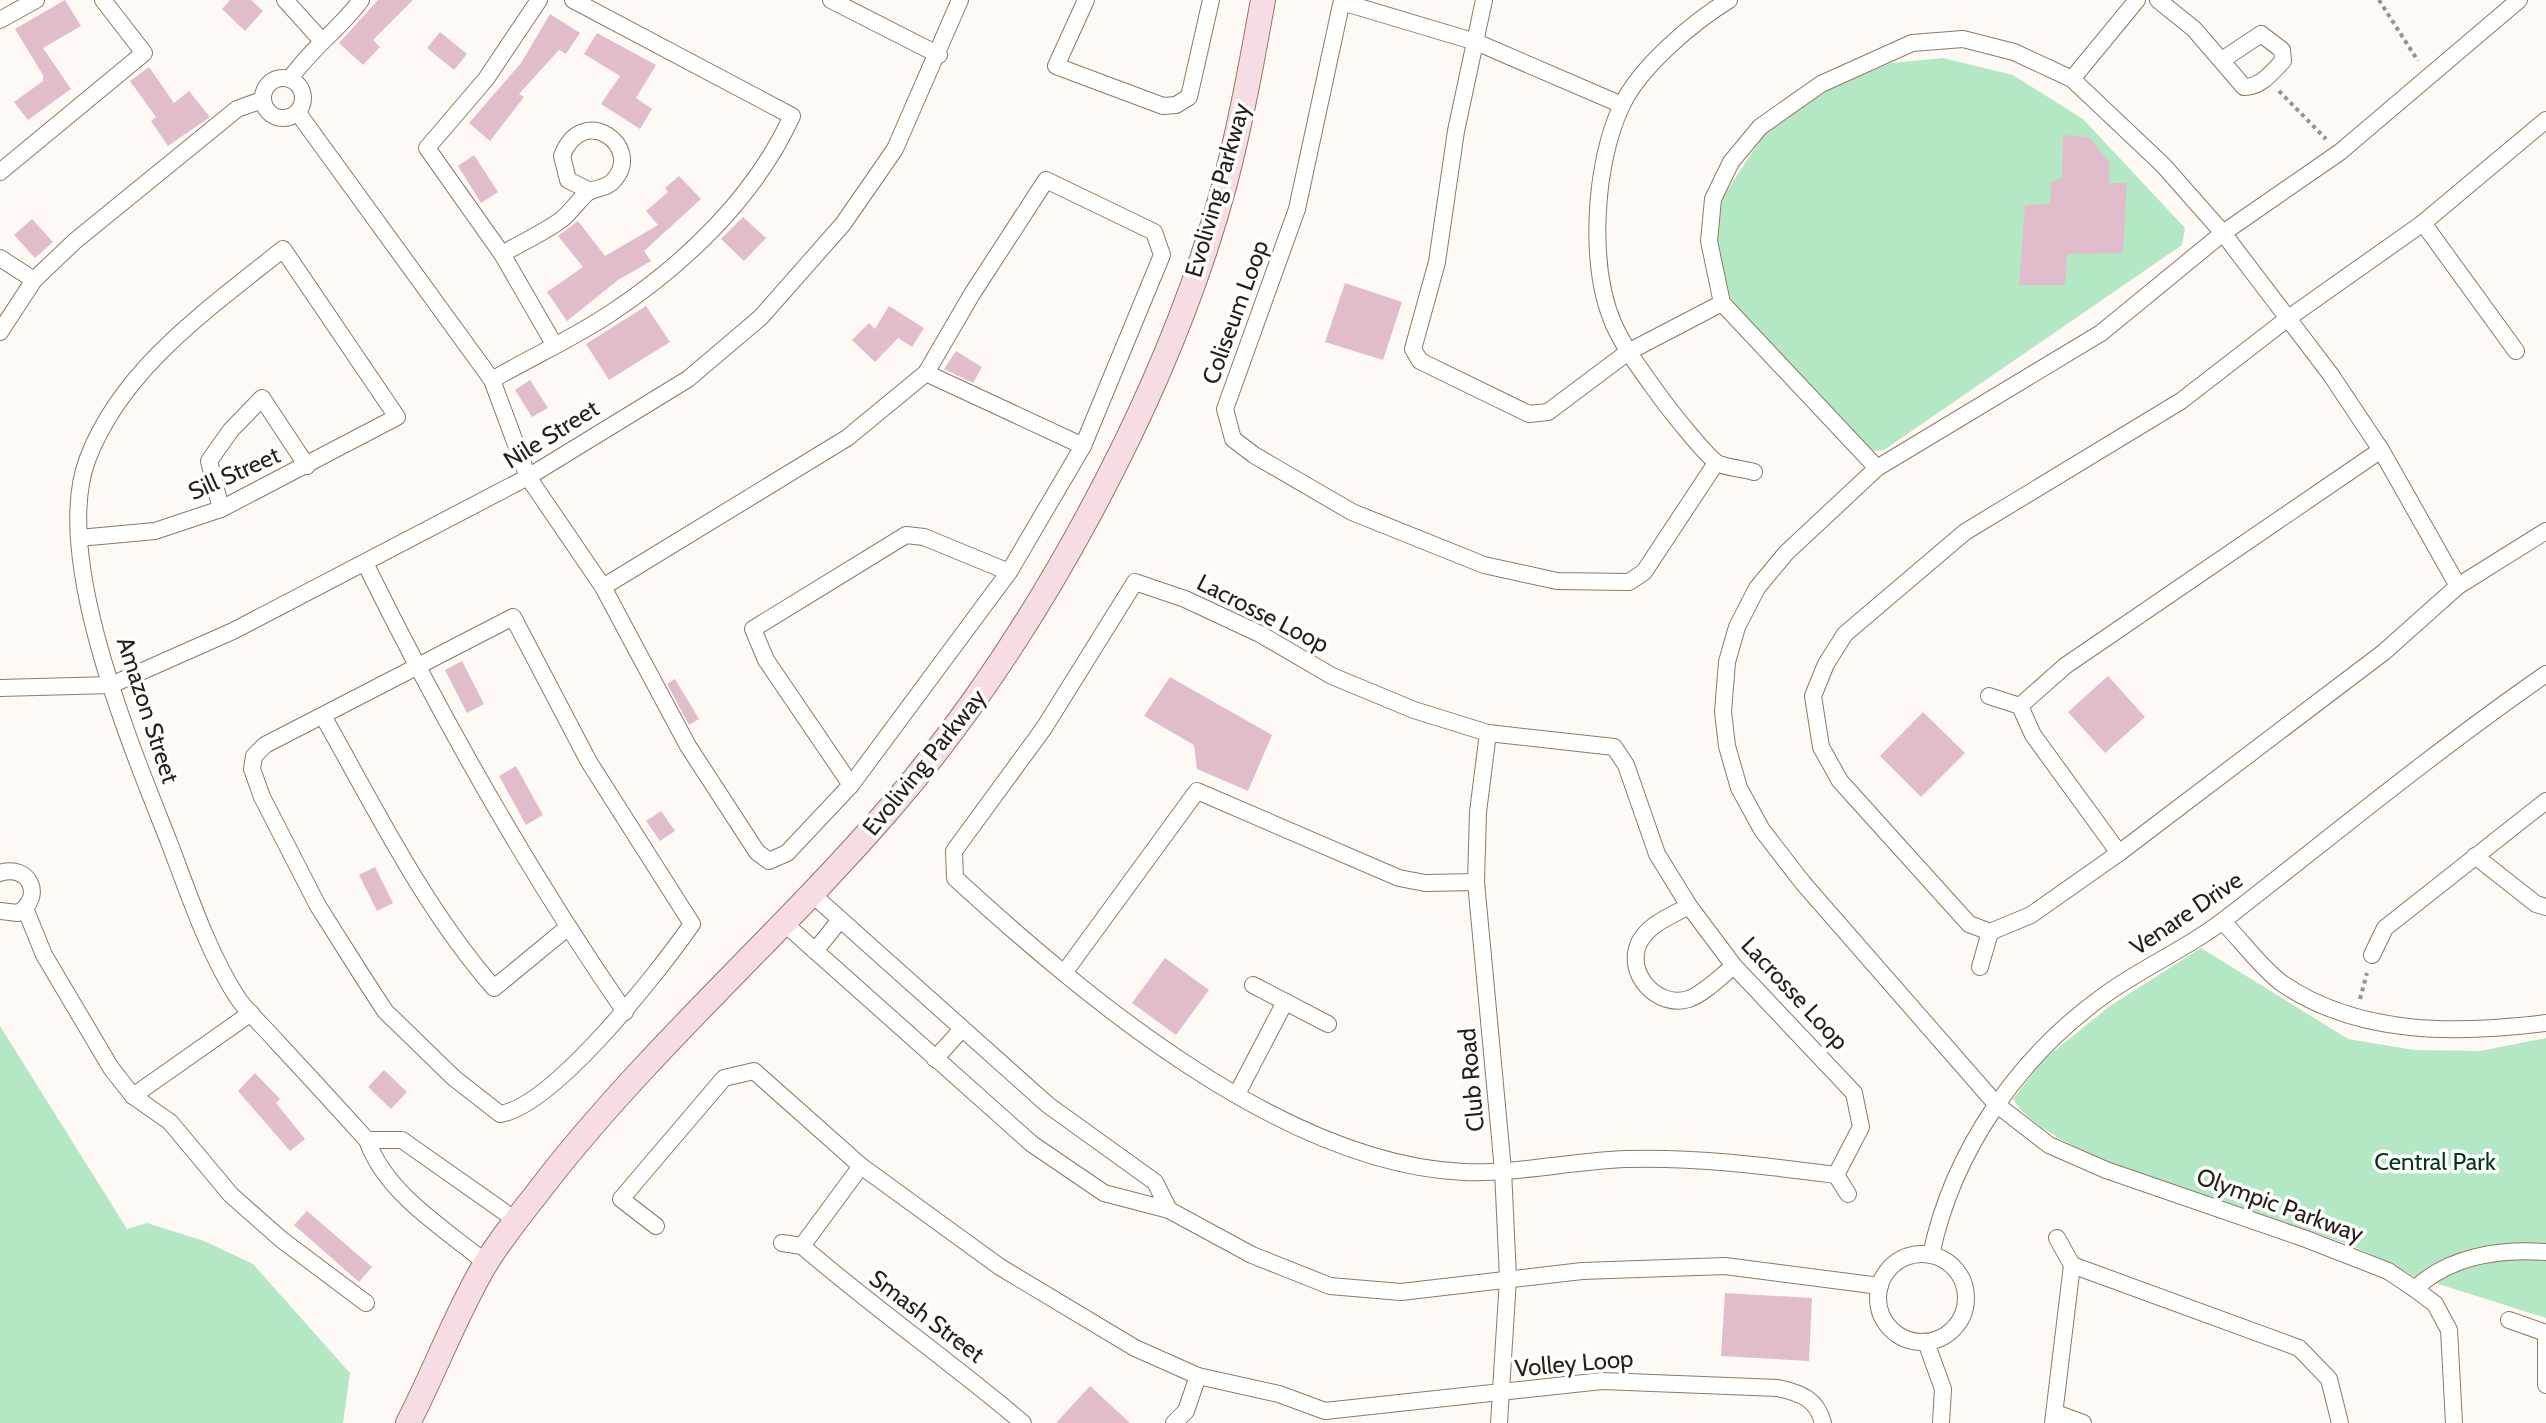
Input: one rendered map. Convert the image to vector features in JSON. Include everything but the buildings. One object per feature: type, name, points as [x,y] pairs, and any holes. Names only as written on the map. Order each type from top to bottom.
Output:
[{"type":"street","points":[[0,20],[36,0]]},
{"type":"street","points":[[0,172],[144,53],[103,0]]},
{"type":"street","points":[[285,0],[322,41]]},
{"type":"street","points":[[290,79],[303,94],[298,113],[287,119],[276,118],[266,111],[262,100],[270,82],[290,79],[322,41],[346,21],[361,0]]},
{"type":"street","points":[[539,0],[486,79],[427,148],[502,254],[554,344]]},
{"type":"street","points":[[492,380],[609,315],[702,240],[774,156],[792,116],[573,0]]},
{"type":"street","name":"Nile Street","points":[[0,688],[111,685],[233,631],[366,565],[528,477],[688,379],[761,317],[843,224],[895,149],[939,55],[960,0]]},
{"type":"street","points":[[1086,0],[1056,66],[1163,106],[1176,105],[1189,97],[1211,0]]},
{"type":"street","name":"Evoliving Parkway","points":[[408,1423],[486,1263],[517,1221],[587,1129],[813,895],[893,805],[983,689],[1065,557],[1137,418],[1211,228],[1244,102],[1263,0]]},
{"type":"street","points":[[1484,0],[1456,131],[1437,262],[1413,349],[1420,361],[1529,414],[1548,412],[1628,352],[1722,303]]},
{"type":"street","points":[[1729,0],[1663,52],[1622,105],[1604,165],[1596,235],[1602,287],[1613,322],[1628,352],[1716,463],[1754,472]]},
{"type":"street","points":[[2072,79],[2137,0]]},
{"type":"street","points":[[2158,0],[2194,29],[2244,87],[2255,87],[2283,61],[2282,50],[2261,34],[2222,60]]},
{"type":"street","name":"Olympic Parkway","points":[[2454,1423],[2449,1330],[2435,1304],[2415,1289],[2388,1271],[2306,1239],[2106,1170],[2049,1145],[1996,1104],[1782,859],[1739,788],[1727,746],[1723,712],[1727,662],[1737,627],[1757,588],[1786,553],[1877,468],[2101,333],[2223,233],[2340,152],[2519,0]]},
{"type":"street","points":[[1342,1],[1476,42],[1622,105]]},
{"type":"street","name":"Coliseum Loop","points":[[1342,1],[1297,209],[1225,409],[1233,439],[1254,455],[1352,512],[1484,565],[1557,581],[1629,582],[1644,572],[1716,463]]},
{"type":"street","points":[[839,2],[939,55]]},
{"type":"street","points":[[1877,468],[1722,303],[1709,241],[1713,199],[1731,162],[1760,127],[1821,84],[1912,43],[1963,39],[2014,52],[2072,79],[2163,165],[2223,233],[2331,375],[2381,450],[2458,586]]},
{"type":"street","points":[[0,332],[34,280],[111,211],[237,109],[262,100]]},
{"type":"street","points":[[298,113],[492,380],[528,477],[603,587],[688,746],[757,852],[775,862],[851,785],[1009,572],[1083,446],[1162,255],[1154,232],[1046,180],[972,294],[926,373],[847,438],[603,587]]},
{"type":"street","points":[[2546,120],[2423,223],[2287,319],[2181,401],[1965,532],[1845,634],[1826,664],[1813,696],[1821,747],[1840,781],[1969,924],[1990,932],[2031,915],[2119,853],[2384,652],[2458,586],[2546,531]]},
{"type":"street","points":[[502,254],[561,219],[590,191]]},
{"type":"street","points":[[2423,223],[2516,351]]},
{"type":"street","name":"Amazon Street","points":[[397,417],[283,249],[185,329],[142,372],[109,418],[87,461],[80,491],[79,538],[111,685],[194,908],[237,997],[367,1140],[375,1162],[400,1191],[486,1263]]},
{"type":"street","points":[[0,258],[34,280]]},
{"type":"street","points":[[926,373],[1083,446]]},
{"type":"street","points":[[221,509],[209,461],[231,430],[262,398],[307,466]]},
{"type":"street","name":"Sill Street","points":[[79,538],[155,531],[221,509],[397,417]]},
{"type":"street","points":[[2020,706],[2065,666],[2381,450]]},
{"type":"street","points":[[851,785],[766,660],[753,629],[906,535],[924,537],[1009,572]]},
{"type":"street","points":[[366,565],[415,665],[567,928],[625,1012]]},
{"type":"street","name":"Lacrosse Loop","points":[[1135,582],[1185,599],[1260,634],[1332,676],[1414,710],[1488,733],[1614,747],[1626,765],[1657,854],[1689,906],[1734,966],[1854,1093],[1861,1127],[1836,1175],[1706,1159],[1556,1163],[1503,1170],[1425,1168],[1360,1152],[1312,1133],[1201,1073],[1064,973],[955,878],[954,851],[1044,728],[1135,582]]},
{"type":"street","points":[[513,617],[589,762],[692,924],[625,1012],[577,1061],[513,1112],[500,1114],[454,1078],[385,1011],[318,906],[262,797],[252,769],[254,756],[265,745],[415,665],[513,617]]},
{"type":"street","name":"Venare Drive","points":[[1931,1255],[1939,1218],[1965,1160],[1996,1104],[2039,1050],[2106,994],[2223,922],[2478,721],[2546,674]]},
{"type":"street","points":[[1989,696],[2020,706],[2033,735],[2119,853]]},
{"type":"street","points":[[323,716],[404,860],[475,967],[494,988],[567,928]]},
{"type":"street","name":"Club Road","points":[[1488,733],[1478,812],[1476,882],[1503,1170],[1508,1278],[1498,1394],[1499,1423]]},
{"type":"street","points":[[1064,973],[1197,791],[1399,878],[1425,883],[1476,882]]},
{"type":"street","points":[[2372,955],[2385,928],[2546,801]]},
{"type":"street","points":[[2475,856],[2536,904],[2546,907]]},
{"type":"street","points":[[0,873],[11,870],[27,876],[33,893],[25,908],[10,914],[0,911]]},
{"type":"street","points":[[813,895],[1048,1105],[1155,1182],[1169,1210]]},
{"type":"street","points":[[1689,906],[1655,925],[1639,943],[1636,965],[1645,986],[1665,999],[1688,999],[1734,966]]},
{"type":"street","points":[[25,908],[44,955],[111,1068],[133,1096],[170,1122],[231,1195],[282,1240],[366,1303]]},
{"type":"street","points":[[815,951],[840,920]]},
{"type":"street","points":[[2223,922],[2283,983],[2355,1018],[2477,1031],[2546,1023]]},
{"type":"street","points":[[784,923],[1032,1144],[1104,1193],[1169,1210],[1252,1255],[1330,1286],[1401,1292],[1612,1269],[1725,1266],[1880,1286]]},
{"type":"street","points":[[1980,967],[1990,932]]},
{"type":"street","points":[[1253,985],[1328,1024]]},
{"type":"street","points":[[1237,1094],[1285,1002]]},
{"type":"street","points":[[133,1096],[251,1013]]},
{"type":"street","points":[[935,1059],[962,1029]]},
{"type":"street","points":[[656,1226],[621,1199],[724,1078],[754,1071],[861,1166],[1000,1267],[1135,1348],[1198,1376],[1279,1394],[1324,1417]]},
{"type":"street","points":[[367,1140],[402,1140],[517,1221]]},
{"type":"street","points":[[782,1243],[802,1246],[861,1166]]},
{"type":"street","points":[[1836,1175],[1848,1194]]},
{"type":"street","points":[[2057,1238],[2072,1265],[2054,1418],[2083,1423]]},
{"type":"street","name":"Smash Street","points":[[802,1246],[864,1299],[950,1361],[1023,1423]]},
{"type":"street","points":[[2415,1289],[2431,1273],[2479,1256],[2546,1252]]},
{"type":"street","points":[[1918,1254],[1931,1255],[1944,1260],[1963,1280],[1966,1307],[1952,1331],[1926,1342],[1899,1336],[1888,1326],[1878,1300],[1880,1286],[1894,1264],[1918,1254]]},
{"type":"street","points":[[2072,1265],[2299,1348],[2329,1379],[2340,1423]]},
{"type":"street","points":[[2509,1320],[2546,1333],[2546,1385]]},
{"type":"street","points":[[1926,1342],[1943,1389],[1941,1423]]},
{"type":"street","points":[[1174,1423],[1186,1411],[1198,1376]]},
{"type":"street","name":"Volley Loop","points":[[1324,1417],[1602,1381],[1778,1388],[1799,1393],[1819,1407],[1823,1423]]},
{"type":"path","points":[[2379,0],[2429,76]]},
{"type":"path","points":[[2266,78],[2340,152]]},
{"type":"path","points":[[2355,1018],[2372,955]]},
{"type":"green space","points":[[1943,58],[2013,75],[2083,119],[2185,228],[2182,245],[1884,450],[1872,451],[1727,300],[1716,240],[1721,200],[1768,128],[1815,95],[1891,63]]},
{"type":"green space","name":"Central Park","points":[[2201,948],[2348,1039],[2414,1050],[2480,1051],[2546,1038],[2546,1318],[2413,1276],[2373,1255],[2320,1234],[2197,1194],[2082,1150],[2039,1125],[2013,1099],[2043,1060],[2110,1006]]},
{"type":"green space","points":[[0,1026],[127,1229],[147,1223],[204,1241],[253,1264],[350,1373],[343,1423],[0,1423]]}]
